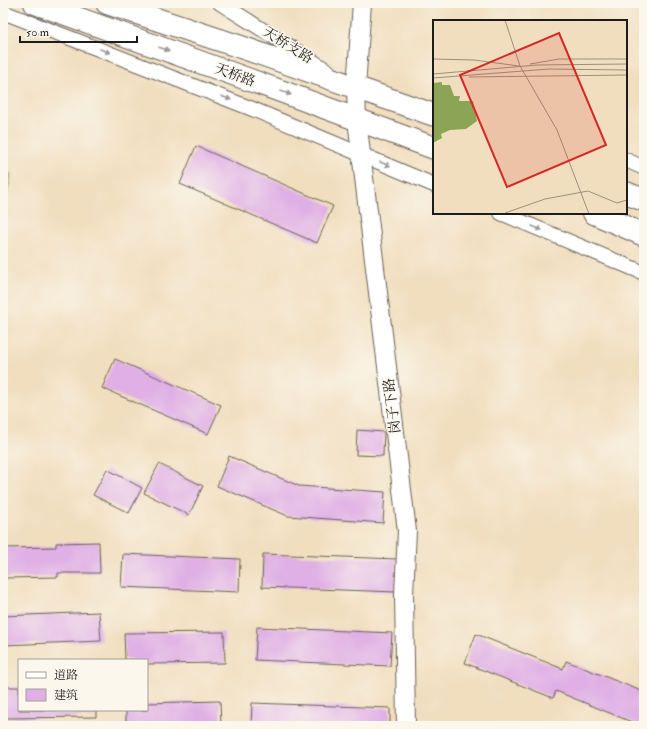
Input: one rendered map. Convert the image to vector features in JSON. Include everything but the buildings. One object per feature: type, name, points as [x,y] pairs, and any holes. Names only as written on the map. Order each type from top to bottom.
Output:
[{"type":"main road","name":"天桥路","points":[[35,3],[433,148]]},
{"type":"main road","name":"天桥路","points":[[108,3],[241,47],[433,115]]},
{"type":"main road","points":[[627,193],[644,200]]},
{"type":"main road","points":[[596,214],[644,235]]},
{"type":"street","name":"天桥支路","points":[[220,3],[356,88],[433,106]]},
{"type":"street","name":"岗子下路","points":[[362,3],[356,88],[357,120],[407,531],[404,594],[406,726]]},
{"type":"street","points":[[3,12],[250,108],[433,185]]},
{"type":"street","points":[[627,160],[644,168]]},
{"type":"street","points":[[503,214],[644,273]]},
{"type":"green space","points":[[3,170],[11,174],[3,213]]}]
